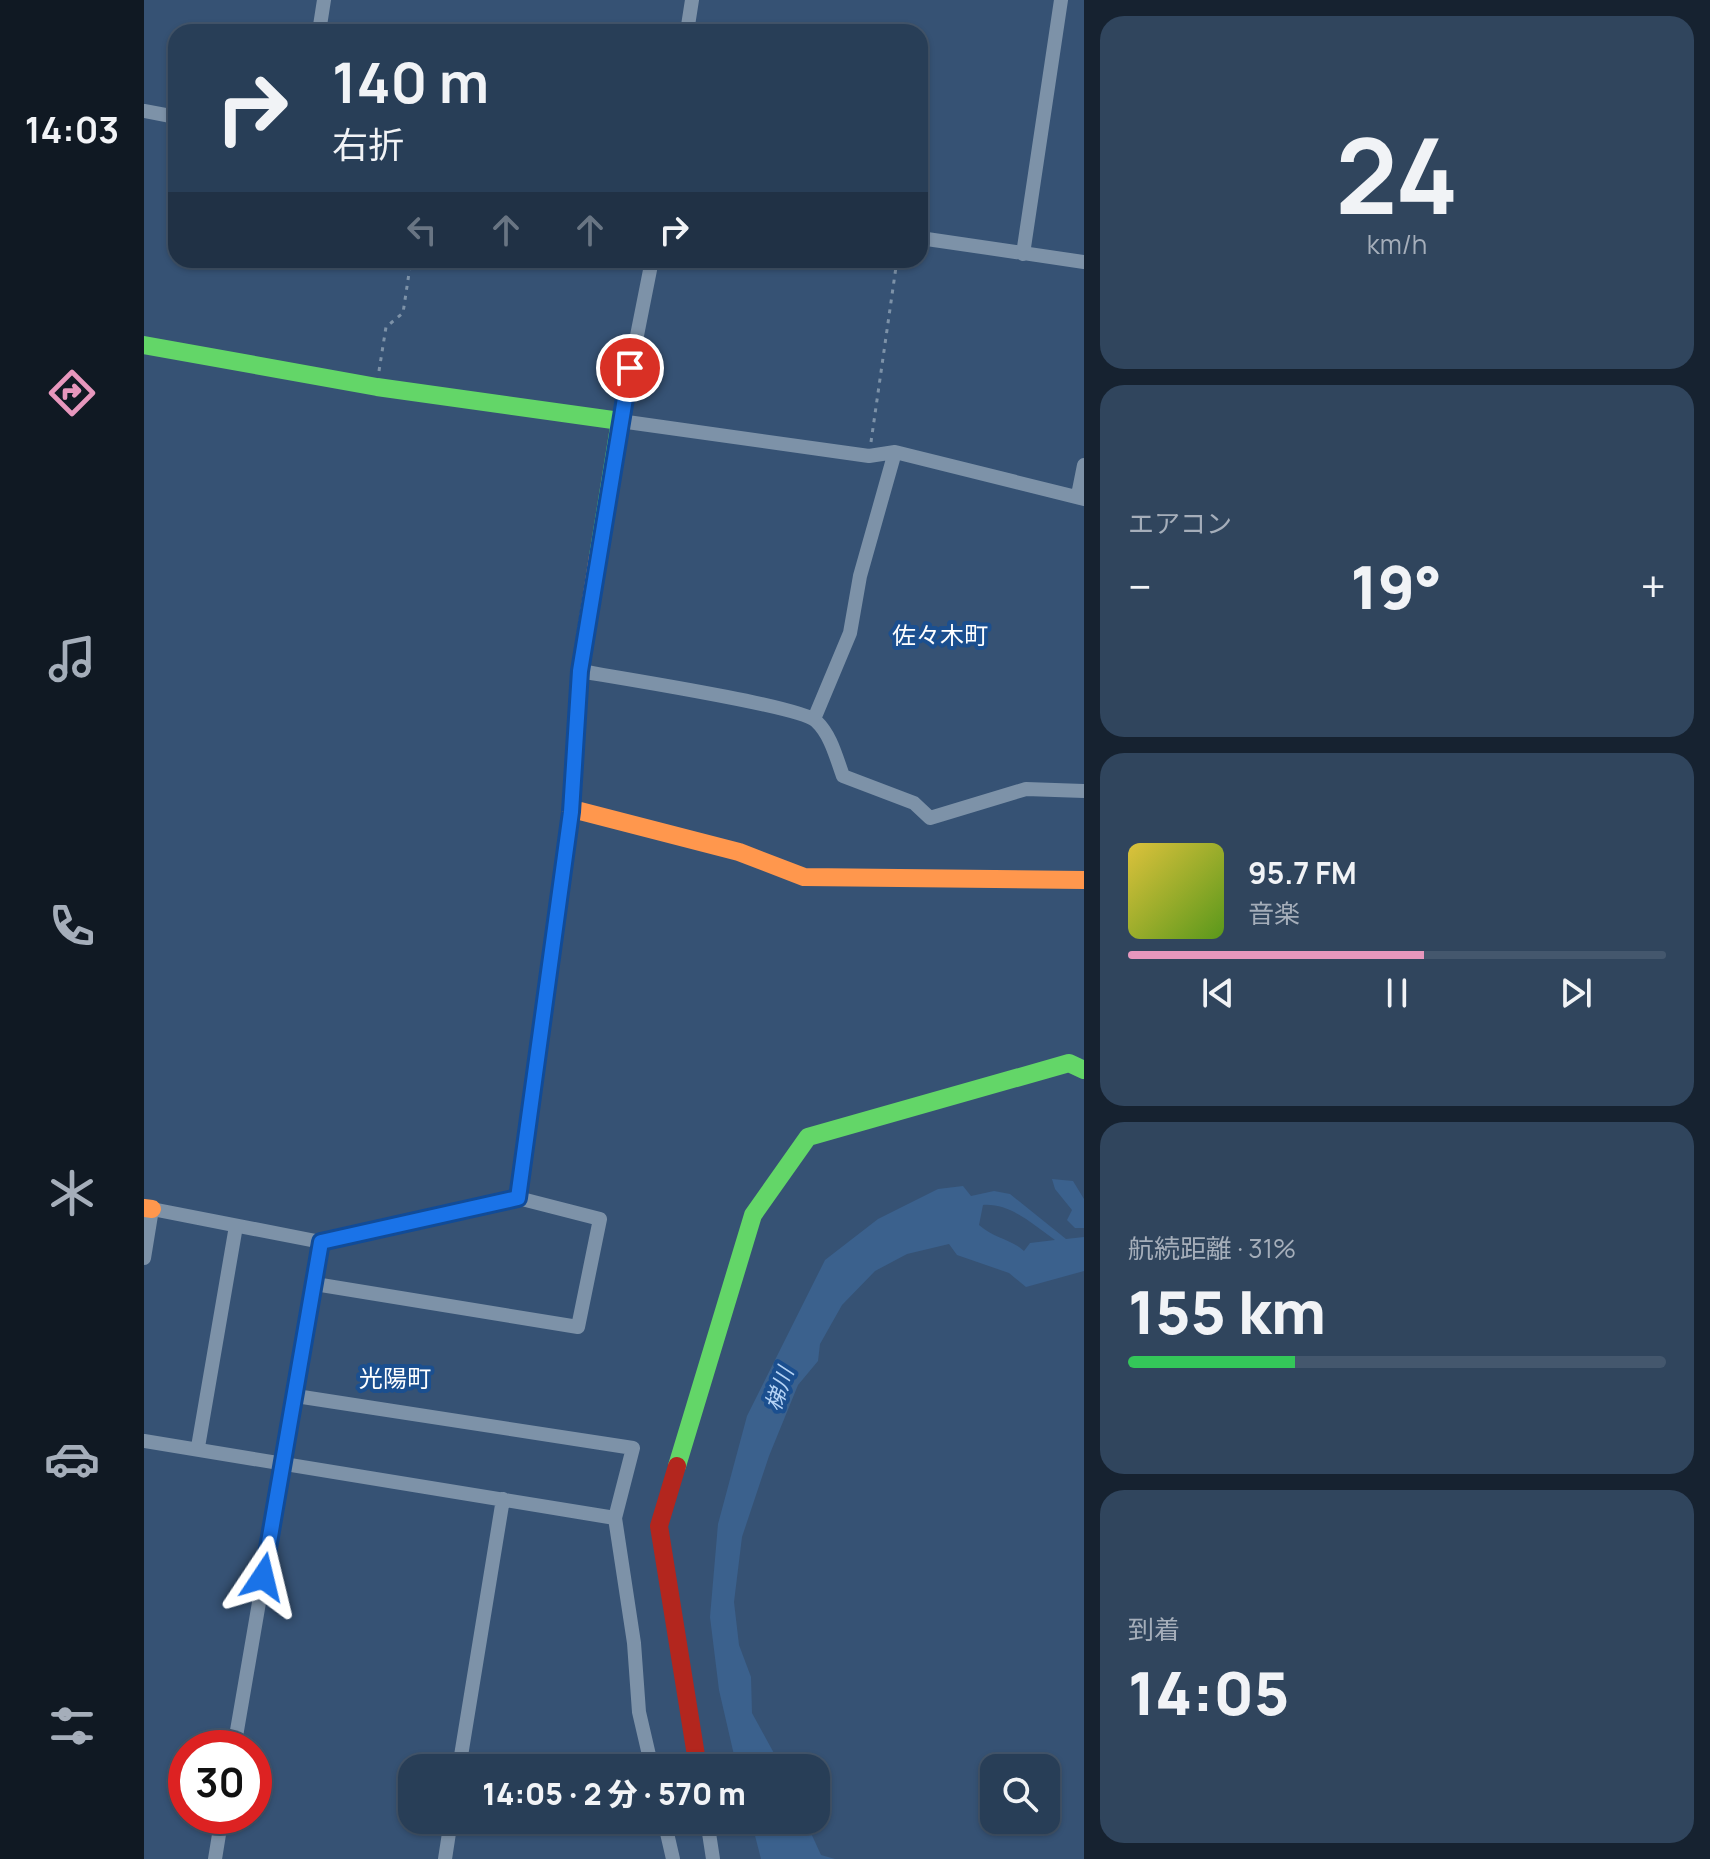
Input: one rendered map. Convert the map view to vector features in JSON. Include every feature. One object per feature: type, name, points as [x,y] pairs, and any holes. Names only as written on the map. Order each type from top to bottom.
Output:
[{"type":"street","points":[[320,24],[324,0]]},
{"type":"street","points":[[688,24],[692,0]]},
{"type":"street","points":[[1023,254],[1061,0]]},
{"type":"street","points":[[144,111],[168,116]]},
{"type":"street","points":[[928,239],[1084,262]]},
{"type":"street","points":[[518,1198],[571,812],[580,671],[620,421],[650,268]]},
{"type":"street","points":[[144,345],[377,387],[869,456],[895,452],[1081,497],[1084,465]]},
{"type":"street","points":[[814,719],[850,633],[860,576],[895,452]]},
{"type":"street","points":[[580,671],[754,703],[814,719],[831,742],[843,776],[914,803],[930,818],[1026,789],[1084,791]]},
{"type":"street","points":[[571,812],[580,811],[739,852],[804,877],[830,880],[1084,880]]},
{"type":"street","points":[[696,1754],[659,1526],[753,1215],[808,1137],[1069,1063],[1084,1070]]},
{"type":"street","points":[[144,1258],[148,1208],[321,1242],[518,1198],[600,1219],[578,1327],[315,1284]]},
{"type":"street","points":[[198,1447],[236,1226]]},
{"type":"street","points":[[237,1730],[321,1242]]},
{"type":"street","points":[[296,1396],[633,1448],[615,1518],[634,1643],[639,1712],[649,1754]]},
{"type":"street","points":[[144,1441],[198,1447],[283,1464],[615,1518]]},
{"type":"street","points":[[461,1754],[503,1499]]},
{"type":"street","points":[[215,1859],[219,1834]]},
{"type":"street","points":[[445,1859],[449,1834]]},
{"type":"street","points":[[667,1834],[673,1859]]},
{"type":"street","points":[[709,1834],[713,1859]]},
{"type":"path","points":[[377,387],[386,327],[403,313],[410,268]]},
{"type":"path","points":[[869,456],[896,268]]},
{"type":"water","points":[[1052,1179],[1073,1181],[1084,1199],[1084,1228],[1075,1228],[1067,1220],[1072,1210],[1055,1189]]},
{"type":"water","name":"梯川","points":[[963,1186],[971,1196],[994,1191],[1010,1194],[1066,1239],[1084,1237],[1084,1271],[1026,1287],[1009,1273],[957,1255],[949,1244],[907,1254],[875,1271],[842,1305],[820,1344],[818,1361],[798,1385],[769,1456],[742,1537],[734,1602],[739,1645],[751,1677],[752,1713],[774,1754],[734,1754],[719,1690],[710,1617],[718,1524],[747,1416],[825,1260],[878,1219],[938,1189]],"holes":[[[983,1205],[1003,1208],[1021,1216],[1055,1240],[1030,1243],[1024,1251],[979,1225]]]},
{"type":"water","points":[[755,1834],[811,1834],[821,1855],[835,1859],[761,1859]]},
{"type":"traffic: fast","points":[[144,345],[377,387],[620,421],[598,556]]},
{"type":"traffic: fast","points":[[677,1466],[753,1215],[808,1137],[1069,1063],[1084,1070]]},
{"type":"traffic: slow","points":[[561,885],[571,812],[580,671],[598,556]]},
{"type":"traffic: slow","points":[[571,812],[580,811],[739,852],[804,877],[1084,880]]},
{"type":"traffic: slow","points":[[144,1208],[152,1209]]},
{"type":"traffic: jam","points":[[518,1198],[561,885]]},
{"type":"traffic: jam","points":[[677,1466],[659,1526],[696,1754]]},
{"type":"district","name":"佐々木町","points":[[940,636]]},
{"type":"district","name":"光陽町","points":[[395,1379]]},
{"type":"route","points":[[263,1577],[321,1242],[518,1198],[571,812],[580,671],[630,368]]}]
